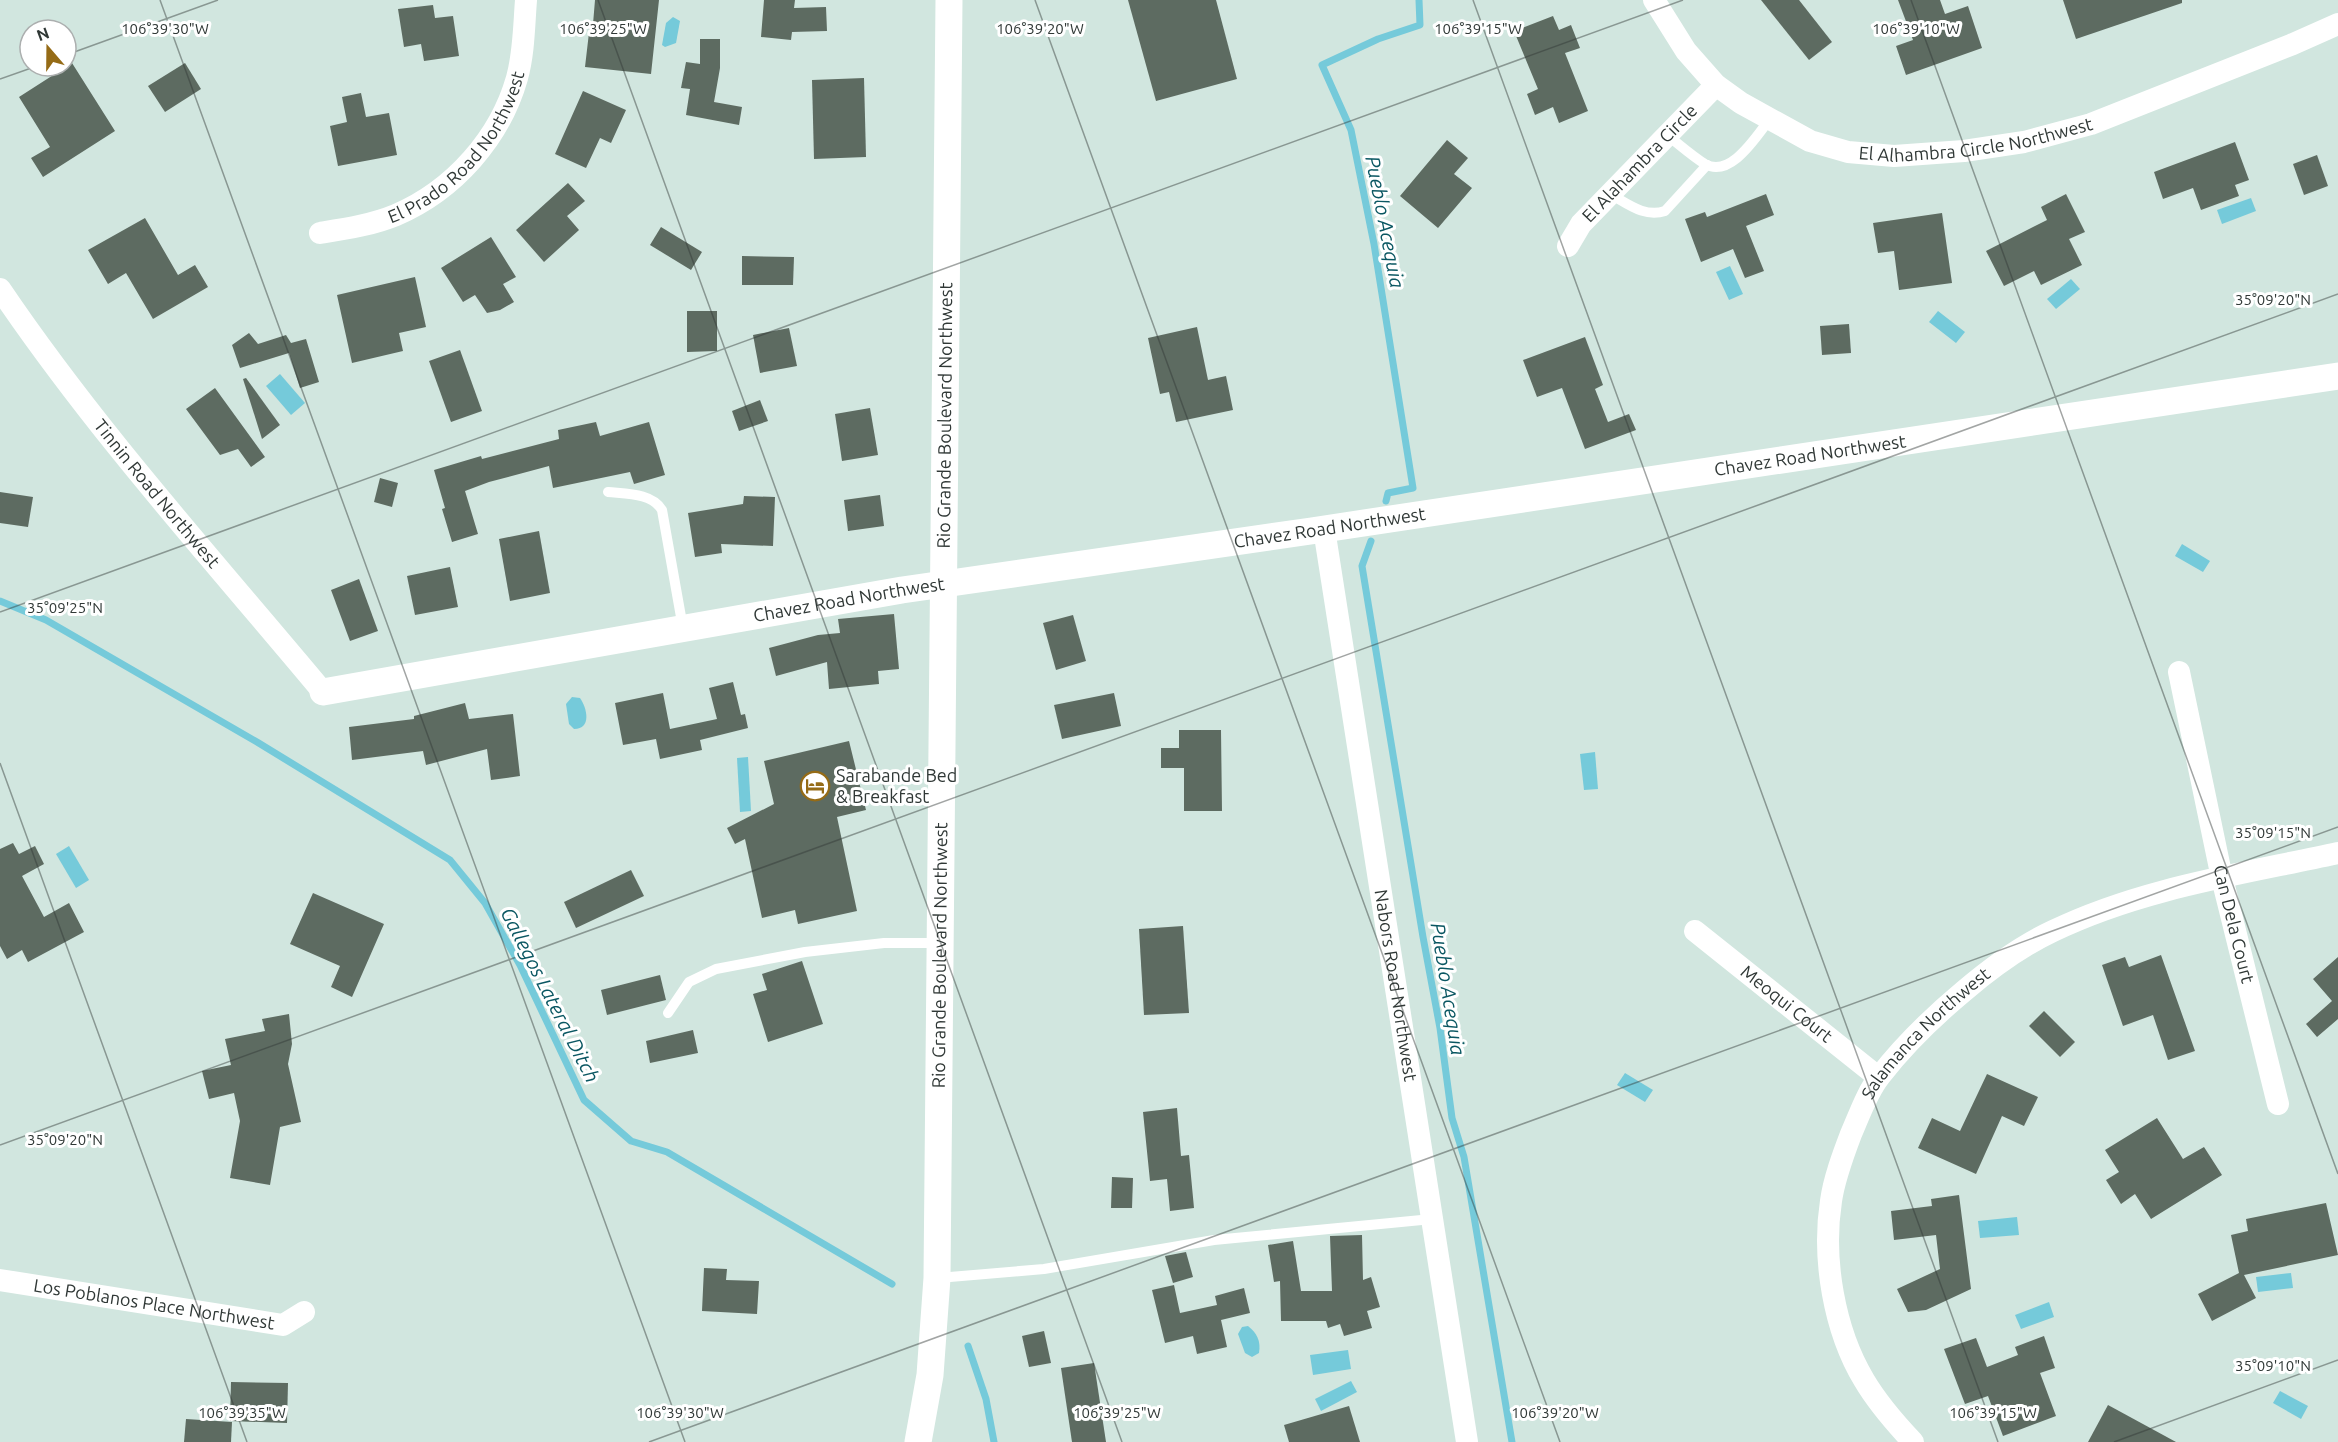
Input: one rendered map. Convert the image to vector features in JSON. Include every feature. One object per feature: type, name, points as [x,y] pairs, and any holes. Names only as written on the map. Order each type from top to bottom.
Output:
[{"type":"street","name":"El Prado Road Northwest","points":[[320,233],[366,225],[396,215],[446,184],[484,146],[509,102],[518,75],[526,0]]},
{"type":"street","name":"Rio Grande Boulevard Northwest","points":[[918,1442],[930,1375],[937,1278],[942,943],[949,0]]},
{"type":"street","name":"El Alhambra Circle Northwest","points":[[1654,0],[1686,51],[1716,85],[1741,103],[1810,141],[1848,152],[1894,156],[1964,151],[2024,142],[2091,124],[2338,24]]},
{"type":"street","name":"El Alahambra Circle","points":[[1568,246],[1581,224],[1716,85]]},
{"type":"street","name":"Tinnin Road Northwest","points":[[0,289],[41,350],[119,448],[323,692]]},
{"type":"street","name":"Chavez Road Northwest","points":[[323,692],[944,584],[2338,376]]},
{"type":"street","name":"Nabors Road Northwest","points":[[1324,529],[1467,1442]]},
{"type":"street","name":"Can Dela Court","points":[[2180,672],[2222,878],[2278,1104]]},
{"type":"street","name":"Salamanca Northwest","points":[[1912,1442],[1864,1380],[1842,1333],[1832,1291],[1828,1257],[1831,1201],[1845,1151],[1878,1077],[1937,1013],[1990,969],[2051,932],[2112,905],[2338,852]]},
{"type":"street","name":"Meoqui Court","points":[[1695,931],[1878,1077]]},
{"type":"street","name":"Los Poblanos Place Northwest","points":[[0,1280],[283,1325],[304,1312]]},
{"type":"lane","points":[[1667,135],[1707,165],[1722,166],[1734,162],[1770,119]]},
{"type":"lane","points":[[1610,194],[1646,213],[1665,211],[1707,165]]},
{"type":"lane","points":[[608,492],[651,499],[658,503],[662,510],[683,628]]},
{"type":"lane","points":[[668,1013],[689,982],[716,969],[805,952],[884,943],[942,943]]},
{"type":"lane","points":[[937,1278],[1044,1269],[1214,1240],[1432,1219]]},
{"type":"water","points":[[673,17],[680,21],[676,43],[665,47],[662,45],[666,23]]},
{"type":"water","points":[[2251,198],[2256,211],[2222,224],[2217,210]]},
{"type":"water","points":[[1730,266],[1743,294],[1729,300],[1716,272]]},
{"type":"water","points":[[2071,279],[2080,289],[2056,309],[2047,299]]},
{"type":"water","points":[[1938,311],[1965,332],[1956,343],[1929,322]]},
{"type":"water","points":[[280,374],[305,403],[291,415],[266,386]]},
{"type":"water","points":[[2182,544],[2210,561],[2203,572],[2175,556]]},
{"type":"water","points":[[572,697],[580,698],[585,707],[586,717],[584,726],[574,729],[569,724],[566,704]]},
{"type":"water","points":[[1595,752],[1598,789],[1584,790],[1580,754]]},
{"type":"water","points":[[748,757],[751,811],[740,812],[737,758]]},
{"type":"water","points":[[69,846],[89,880],[76,888],[56,854]]},
{"type":"water","points":[[1625,1073],[1653,1090],[1645,1102],[1617,1085]]},
{"type":"water","points":[[2017,1217],[2019,1235],[1980,1238],[1978,1221]]},
{"type":"water","points":[[2291,1273],[2293,1288],[2258,1292],[2256,1277]]},
{"type":"water","points":[[2049,1302],[2054,1317],[2021,1329],[2015,1315]]},
{"type":"water","points":[[1248,1326],[1254,1331],[1259,1341],[1259,1353],[1252,1357],[1245,1353],[1238,1334],[1242,1327]]},
{"type":"water","points":[[1348,1350],[1351,1369],[1313,1375],[1310,1355]]},
{"type":"water","points":[[1351,1381],[1357,1392],[1321,1411],[1315,1399]]},
{"type":"water","points":[[2280,1391],[2308,1406],[2301,1419],[2273,1403]]},
{"type":"building","points":[[595,0],[659,0],[651,74],[585,67]]},
{"type":"building","points":[[764,0],[795,0],[794,8],[826,7],[827,31],[792,32],[791,40],[761,37]]},
{"type":"building","points":[[1128,0],[1216,0],[1237,79],[1156,101]]},
{"type":"building","points":[[1761,0],[1799,0],[1832,42],[1809,60]]},
{"type":"building","points":[[1898,0],[1940,0],[1945,14],[1968,6],[1982,48],[1906,75],[1896,46],[1913,40]]},
{"type":"building","points":[[2063,0],[2182,0],[2182,3],[2076,39]]},
{"type":"building","points":[[433,5],[435,18],[453,16],[459,56],[424,61],[421,44],[404,47],[398,9]]},
{"type":"building","points":[[1553,16],[1559,30],[1571,25],[1580,48],[1565,53],[1588,111],[1559,123],[1553,107],[1535,115],[1527,94],[1538,89],[1514,31]]},
{"type":"building","points":[[700,39],[720,39],[720,68],[714,102],[742,107],[739,125],[686,115],[690,89],[681,88],[686,62],[700,64]]},
{"type":"building","points":[[185,63],[201,89],[165,112],[148,86]]},
{"type":"building","points":[[78,72],[115,131],[43,177],[31,158],[50,147],[19,97],[49,78],[78,78]]},
{"type":"building","points":[[864,78],[866,157],[814,159],[812,80]]},
{"type":"building","points":[[583,91],[626,110],[611,143],[600,138],[586,168],[555,154]]},
{"type":"building","points":[[361,93],[366,117],[389,113],[397,155],[338,166],[330,126],[347,122],[342,97]]},
{"type":"building","points":[[1447,140],[1468,158],[1454,174],[1472,188],[1438,228],[1400,196]]},
{"type":"building","points":[[2235,142],[2249,180],[2235,185],[2239,196],[2201,210],[2193,188],[2163,199],[2154,172]]},
{"type":"building","points":[[2317,155],[2328,186],[2304,195],[2293,164]]},
{"type":"building","points":[[568,183],[585,201],[567,216],[579,230],[544,262],[516,230]]},
{"type":"building","points":[[1766,194],[1774,215],[1746,226],[1764,271],[1745,278],[1733,249],[1701,262],[1685,219],[1705,212],[1707,217]]},
{"type":"building","points":[[2066,194],[2085,232],[2069,239],[2082,265],[2041,285],[2034,271],[2004,286],[1986,251],[2047,220],[2041,207]]},
{"type":"building","points":[[1942,213],[1952,283],[1899,290],[1894,251],[1878,253],[1873,223]]},
{"type":"building","points":[[145,218],[178,275],[195,265],[208,287],[153,319],[126,273],[108,284],[88,250]]},
{"type":"building","points":[[661,227],[702,252],[691,270],[650,245]]},
{"type":"building","points":[[491,237],[516,277],[503,284],[514,302],[500,310],[487,313],[475,295],[463,302],[441,268]]},
{"type":"building","points":[[742,256],[794,257],[793,285],[742,285]]},
{"type":"building","points":[[415,277],[426,327],[399,333],[403,351],[352,363],[337,295]]},
{"type":"building","points":[[687,311],[717,311],[717,351],[687,352]]},
{"type":"building","points":[[1849,324],[1851,353],[1822,355],[1820,326]]},
{"type":"building","points":[[1197,327],[1208,380],[1226,376],[1233,410],[1176,422],[1169,392],[1160,394],[1148,338]]},
{"type":"building","points":[[789,328],[797,366],[760,373],[753,335]]},
{"type":"building","points":[[249,333],[258,344],[286,335],[291,343],[306,339],[319,382],[300,388],[289,353],[240,368],[232,345]]},
{"type":"building","points":[[1585,337],[1603,385],[1595,389],[1608,422],[1629,414],[1636,430],[1585,449],[1562,388],[1537,397],[1523,360]]},
{"type":"building","points":[[460,350],[482,411],[451,422],[429,361]]},
{"type":"building","points":[[246,378],[280,425],[262,439],[243,379]]},
{"type":"building","points":[[215,388],[265,457],[251,467],[238,449],[220,455],[186,409]]},
{"type":"building","points":[[760,400],[768,421],[739,431],[732,411]]},
{"type":"building","points":[[870,408],[878,455],[842,461],[835,414]]},
{"type":"building","points":[[596,422],[600,436],[649,422],[665,475],[634,484],[630,472],[553,488],[549,466],[489,482],[465,491],[478,534],[452,542],[434,470],[481,456],[482,459],[559,439],[558,430]]},
{"type":"building","points":[[380,478],[398,483],[392,507],[374,502]]},
{"type":"building","points":[[0,492],[33,497],[28,527],[0,523]]},
{"type":"building","points":[[880,495],[884,526],[848,531],[844,500]]},
{"type":"building","points":[[744,496],[775,497],[773,546],[721,544],[722,553],[695,557],[688,513],[743,504]]},
{"type":"building","points":[[539,531],[550,593],[510,601],[499,539]]},
{"type":"building","points":[[450,567],[458,607],[415,615],[407,576]]},
{"type":"building","points":[[359,579],[378,631],[350,641],[331,590]]},
{"type":"building","points":[[894,614],[899,669],[878,671],[879,684],[829,689],[827,662],[776,676],[769,648],[818,635],[840,633],[838,619]]},
{"type":"building","points":[[1073,615],[1086,661],[1056,670],[1043,623]]},
{"type":"building","points":[[733,682],[741,715],[745,714],[748,728],[700,740],[702,750],[660,759],[656,739],[623,745],[615,703],[663,693],[670,729],[717,719],[709,688]]},
{"type":"building","points":[[1114,693],[1121,726],[1062,739],[1054,705]]},
{"type":"building","points":[[465,703],[469,719],[513,714],[520,776],[491,780],[487,749],[426,765],[423,751],[352,760],[349,727],[414,719],[414,716]]},
{"type":"building","points":[[1179,730],[1221,730],[1222,811],[1184,811],[1184,768],[1161,768],[1161,748],[1179,748]]},
{"type":"building","points":[[849,741],[866,810],[837,817],[857,911],[798,924],[795,910],[762,918],[745,839],[735,844],[727,828],[774,804],[764,761]]},
{"type":"building","points":[[13,843],[19,854],[35,846],[44,864],[22,876],[44,917],[69,903],[84,932],[28,962],[22,950],[7,959],[0,946],[0,849]]},
{"type":"building","points":[[631,870],[644,896],[576,928],[564,902]]},
{"type":"building","points":[[313,893],[384,924],[352,997],[331,987],[340,966],[290,944]]},
{"type":"building","points":[[1183,926],[1189,1013],[1144,1015],[1139,929]]},
{"type":"building","points":[[2161,955],[2195,1051],[2168,1060],[2153,1015],[2123,1026],[2102,965],[2125,957],[2129,967]]},
{"type":"building","points":[[2338,957],[2338,1019],[2317,1037],[2306,1024],[2332,1001],[2313,979]]},
{"type":"building","points":[[802,961],[823,1024],[768,1042],[753,994],[767,990],[762,974]]},
{"type":"building","points":[[660,975],[666,1000],[607,1015],[601,990]]},
{"type":"building","points":[[2044,1011],[2075,1042],[2060,1057],[2029,1026]]},
{"type":"building","points":[[289,1014],[292,1044],[288,1064],[301,1122],[280,1127],[270,1185],[230,1178],[240,1121],[234,1093],[209,1099],[202,1071],[231,1065],[225,1039],[265,1031],[262,1019]]},
{"type":"building","points":[[693,1030],[698,1053],[650,1063],[646,1041]]},
{"type":"building","points":[[1987,1074],[2038,1097],[2024,1126],[2002,1116],[1976,1174],[1918,1148],[1932,1118],[1960,1131]]},
{"type":"building","points":[[1177,1108],[1181,1156],[1189,1155],[1194,1208],[1170,1211],[1167,1179],[1150,1181],[1143,1112]]},
{"type":"building","points":[[2157,1118],[2183,1159],[2204,1147],[2222,1175],[2151,1219],[2135,1194],[2121,1204],[2106,1180],[2119,1172],[2105,1150]]},
{"type":"building","points":[[1112,1177],[1133,1178],[1132,1208],[1111,1208]]},
{"type":"building","points":[[1959,1195],[1971,1289],[1926,1310],[1908,1312],[1897,1289],[1940,1269],[1936,1235],[1894,1240],[1891,1211],[1932,1206],[1931,1199]]},
{"type":"building","points":[[2326,1203],[2338,1255],[2244,1275],[2256,1298],[2212,1321],[2198,1294],[2239,1273],[2231,1235],[2248,1231],[2246,1219]]},
{"type":"building","points":[[1362,1235],[1363,1280],[1371,1277],[1380,1307],[1367,1311],[1372,1328],[1344,1336],[1340,1324],[1328,1328],[1326,1321],[1281,1321],[1280,1281],[1274,1282],[1268,1245],[1293,1241],[1301,1291],[1332,1291],[1330,1236]]},
{"type":"building","points":[[1186,1252],[1193,1277],[1173,1283],[1165,1256]]},
{"type":"building","points":[[704,1268],[727,1269],[726,1280],[759,1281],[757,1314],[702,1311]]},
{"type":"building","points":[[1174,1285],[1180,1313],[1217,1305],[1215,1296],[1244,1288],[1250,1313],[1221,1320],[1227,1347],[1197,1354],[1193,1336],[1165,1343],[1152,1290]]},
{"type":"building","points":[[1044,1331],[1051,1363],[1029,1367],[1022,1336]]},
{"type":"building","points":[[2044,1336],[2055,1368],[2040,1373],[2056,1416],[2003,1436],[1988,1396],[1965,1404],[1944,1349],[1976,1338],[1987,1367],[2018,1355],[2015,1347]]},
{"type":"building","points":[[1094,1363],[1106,1442],[1072,1442],[1061,1368]]},
{"type":"building","points":[[231,1382],[288,1383],[287,1423],[230,1421]]},
{"type":"building","points":[[2108,1405],[2176,1442],[2088,1442]]},
{"type":"building","points":[[1349,1406],[1360,1442],[1289,1442],[1284,1425]]},
{"type":"building","points":[[186,1419],[232,1422],[231,1442],[184,1442]]},
{"type":"waterway","name":"Pueblo Acequia","points":[[1386,501],[1388,493],[1413,488],[1374,244],[1351,130],[1322,65],[1378,39],[1420,25],[1419,0]]},
{"type":"waterway","name":"Pueblo Acequia","points":[[1371,541],[1362,566],[1440,1028],[1452,1118],[1464,1157],[1512,1442]]},
{"type":"waterway","name":"Gallegos Lateral Ditch","points":[[0,601],[46,620],[257,742],[450,860],[485,903],[520,965],[584,1100],[631,1141],[667,1152],[892,1284]]},
{"type":"waterway","name":"Gallegos Lateral Ditch","points":[[968,1346],[986,1399],[994,1442]]},
{"type":"place","name":"Sarabande Bed & Breakfast","points":[[815,786]]}]
